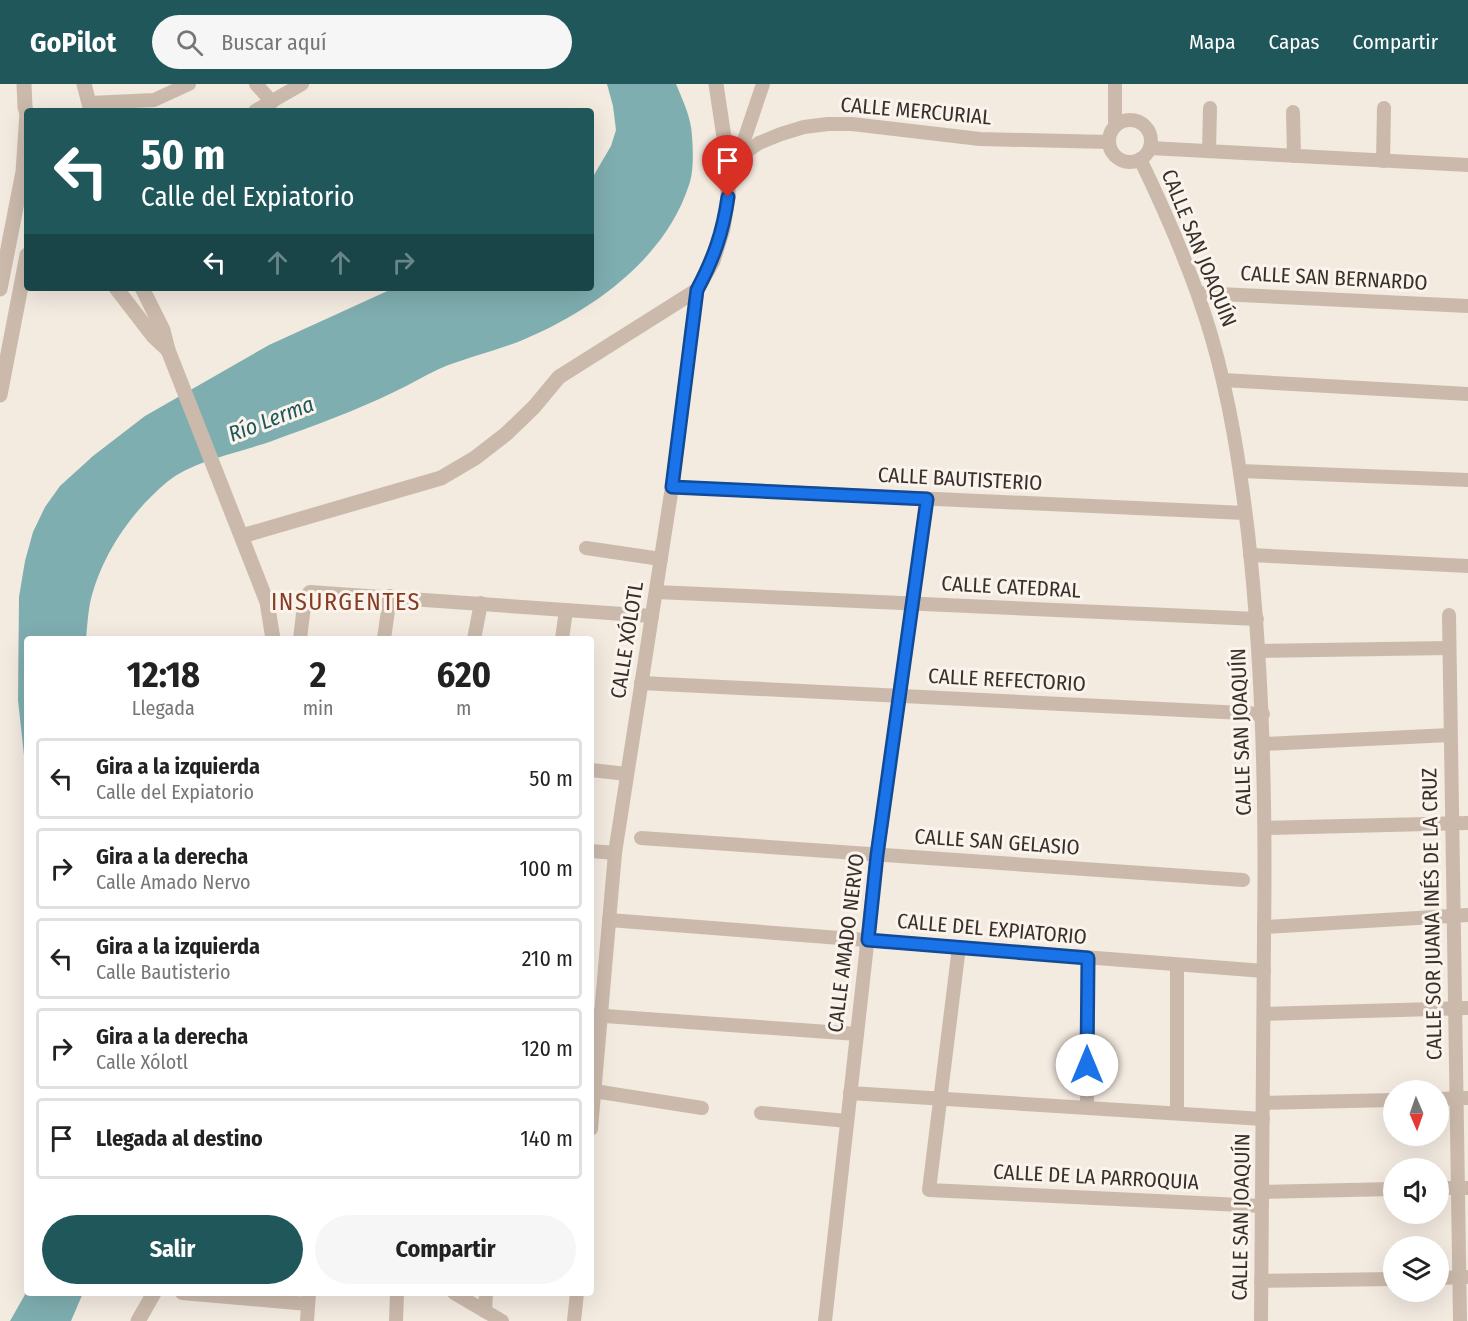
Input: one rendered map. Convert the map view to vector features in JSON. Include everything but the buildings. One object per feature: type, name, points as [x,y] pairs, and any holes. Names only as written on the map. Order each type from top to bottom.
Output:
[{"type":"street","points":[[84,85],[84,108],[154,100],[189,84]]},
{"type":"street","points":[[256,84],[272,102]]},
{"type":"street","points":[[261,108],[302,84]]},
{"type":"street","name":"CALLE XÓLOTL","points":[[594,1091],[596,1016],[615,853],[672,487],[697,290],[713,261],[723,229],[733,160],[716,84]]},
{"type":"street","points":[[733,160],[763,84]]},
{"type":"street","points":[[1115,84],[1115,126]]},
{"type":"street","points":[[24,86],[26,108]]},
{"type":"street","points":[[1209,151],[1210,108]]},
{"type":"street","points":[[1383,160],[1384,108]]},
{"type":"street","points":[[1293,112],[1294,156]]},
{"type":"street","points":[[1129,120],[1143,124],[1151,136],[1150,148],[1145,157],[1131,162],[1117,158],[1112,153],[1109,142],[1115,126],[1129,120]]},
{"type":"street","name":"CALLE MERCURIAL","points":[[733,160],[759,143],[781,134],[804,127],[828,124],[852,124],[980,139],[1109,142]]},
{"type":"street","points":[[1150,148],[1468,165]]},
{"type":"street","points":[[0,289],[24,157]]},
{"type":"street","name":"CALLE SAN JOAQUÍN","points":[[1140,159],[1172,225],[1198,293],[1223,380],[1240,471],[1257,618],[1263,714],[1265,828],[1261,1321]]},
{"type":"street","points":[[0,395],[24,271]]},
{"type":"street","points":[[242,536],[441,477],[475,458],[506,435],[534,407],[559,376],[697,290]]},
{"type":"street","points":[[118,291],[153,336],[168,350]]},
{"type":"street","points":[[144,291],[163,330],[175,370],[267,602],[273,636]]},
{"type":"street","name":"CALLE SAN BERNARDO","points":[[1198,293],[1468,306]]},
{"type":"street","points":[[1223,380],[1468,394]]},
{"type":"street","points":[[1240,471],[1468,480]]},
{"type":"street","name":"CALLE BAUTISTERIO","points":[[672,487],[1245,513]]},
{"type":"street","name":"CALLE AMADO NERVO","points":[[825,1321],[877,855],[927,499]]},
{"type":"street","points":[[586,548],[661,560]]},
{"type":"street","points":[[1250,555],[1468,566]]},
{"type":"street","points":[[300,636],[305,597],[310,592],[652,616]]},
{"type":"street","name":"CALLE CATEDRAL","points":[[656,592],[1257,618]]},
{"type":"street","points":[[384,636],[390,596]]},
{"type":"street","points":[[475,636],[481,603]]},
{"type":"street","points":[[563,636],[567,610]]},
{"type":"street","name":"CALLE SOR JUANA INÉS DE LA CRUZ","points":[[1449,615],[1453,915],[1462,1008],[1464,1277],[1460,1321]]},
{"type":"street","points":[[1259,651],[1449,648]]},
{"type":"street","name":"CALLE REFECTORIO","points":[[641,683],[1263,714]]},
{"type":"street","points":[[1264,744],[1450,735]]},
{"type":"street","points":[[594,770],[627,774]]},
{"type":"street","points":[[1265,828],[1468,823]]},
{"type":"street","name":"CALLE SAN GELASIO","points":[[641,838],[1243,880]]},
{"type":"street","points":[[594,851],[615,853]]},
{"type":"street","points":[[1264,927],[1468,915]]},
{"type":"street","name":"CALLE DEL EXPIATORIO","points":[[609,920],[1264,971]]},
{"type":"street","points":[[940,1098],[959,948]]},
{"type":"street","points":[[1087,1107],[1088,958]]},
{"type":"street","points":[[1176,965],[1177,1113]]},
{"type":"street","points":[[1264,1014],[1462,1008]]},
{"type":"street","points":[[596,1016],[857,1035]]},
{"type":"street","points":[[594,1091],[702,1108]]},
{"type":"street","points":[[850,1093],[1263,1119]]},
{"type":"street","name":"CALLE DE LA PARROQUIA","points":[[940,1098],[929,1190],[1262,1206]]},
{"type":"street","points":[[1263,1103],[1383,1100]]},
{"type":"street","points":[[761,1113],[847,1121]]},
{"type":"street","points":[[1262,1191],[1383,1189]]},
{"type":"street","points":[[1449,1278],[1464,1277]]},
{"type":"street","points":[[1261,1281],[1383,1279]]},
{"type":"street","points":[[138,1321],[152,1296]]},
{"type":"street","points":[[246,1296],[309,1299],[307,1321]]},
{"type":"street","points":[[396,1321],[397,1296]]},
{"type":"street","points":[[459,1296],[502,1321]]},
{"type":"street","points":[[485,1311],[486,1296]]},
{"type":"street","points":[[574,1321],[577,1296]]},
{"type":"water","name":"Río Lerma","points":[[607,84],[676,84],[690,122],[693,160],[689,185],[678,212],[663,236],[644,259],[624,279],[600,297],[551,327],[514,343],[439,369],[379,399],[334,418],[190,468],[167,482],[141,507],[109,552],[90,603],[86,636],[24,636],[24,755],[18,700],[19,597],[33,532],[45,507],[60,486],[93,456],[145,416],[269,345],[387,291],[594,291],[594,175],[611,146],[616,130]]},
{"type":"water","points":[[24,1296],[82,1296],[71,1321],[10,1321]]},
{"type":"district","name":"INSURGENTES","points":[[346,602]]},
{"type":"route","points":[[728,197],[723,229],[713,261],[697,290],[672,487],[927,499],[877,855],[868,940],[1088,958],[1087,1065]]}]
